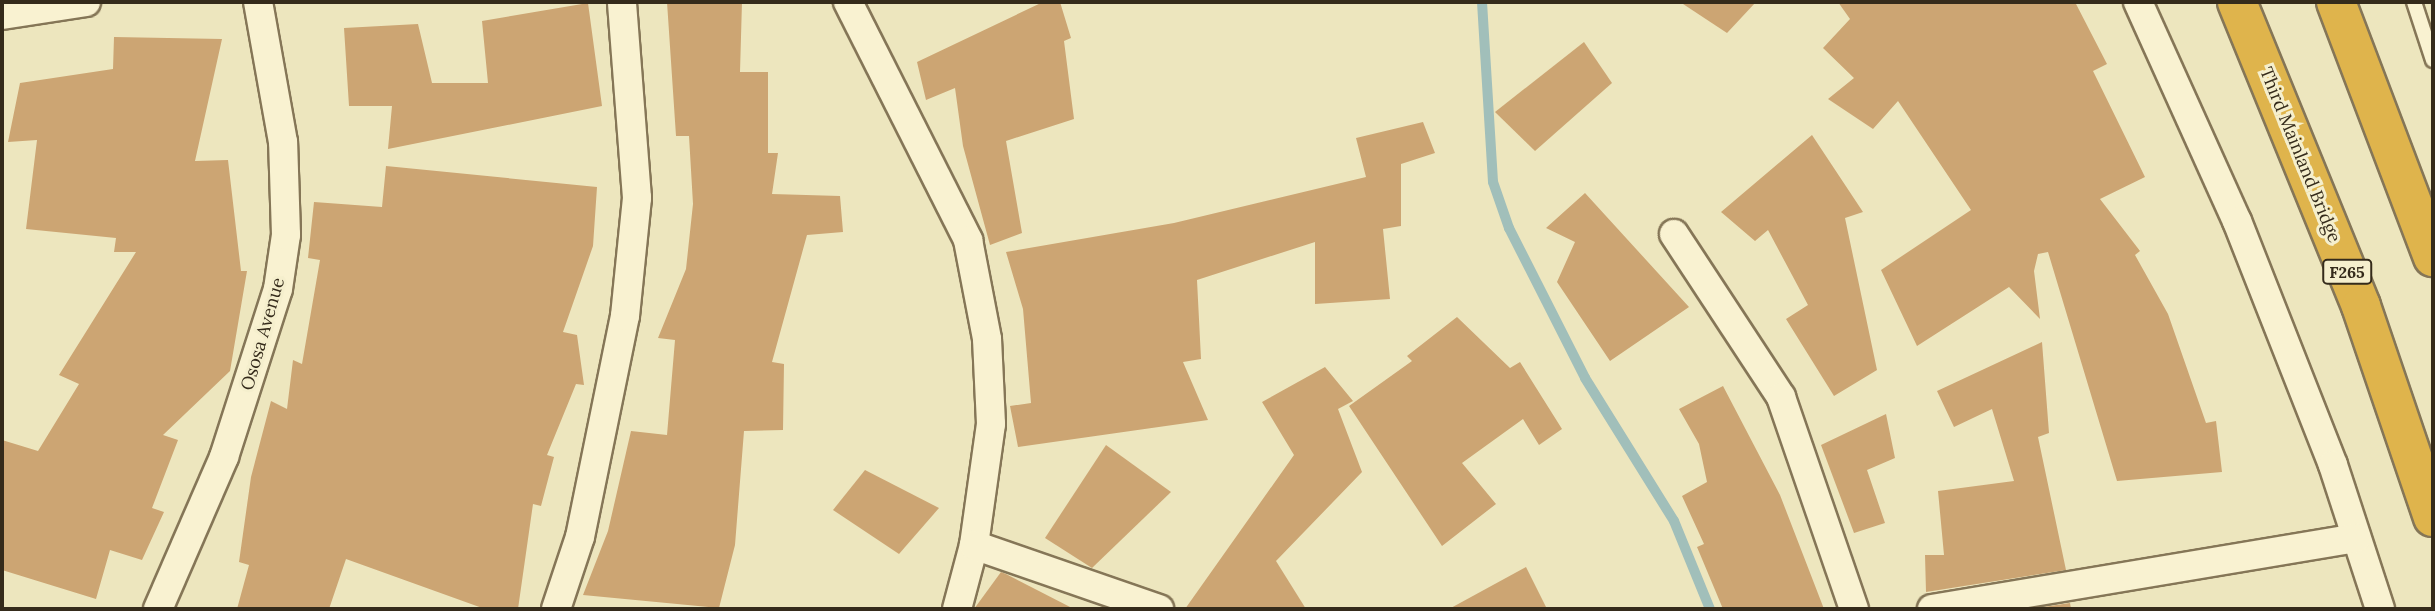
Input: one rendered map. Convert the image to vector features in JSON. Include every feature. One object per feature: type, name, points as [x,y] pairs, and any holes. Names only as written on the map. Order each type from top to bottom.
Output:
[{"type":"highway","points":[[2337,3],[2433,257]]},
{"type":"highway","name":"Third Mainland Bridge","points":[[2243,16],[2361,306],[2433,517]]},
{"type":"street","points":[[2,15],[86,2]]},
{"type":"street","name":"Ososa Avenue","points":[[158,609],[224,457],[278,289],[286,235],[283,142],[258,2]]},
{"type":"street","points":[[555,609],[580,537],[625,316],[637,198],[622,2]]},
{"type":"street","points":[[848,2],[968,240],[987,339],[991,424],[974,545],[957,609]]},
{"type":"street","points":[[2138,2],[2237,221],[2380,609]]},
{"type":"street","points":[[1674,234],[1781,397],[1854,609]]},
{"type":"street","points":[[1932,609],[2356,538]]},
{"type":"street","points":[[974,545],[1159,609]]},
{"type":"lane","points":[[2414,2],[2433,60]]},
{"type":"building","points":[[667,2],[742,2],[740,72],[768,72],[768,153],[778,153],[772,194],[840,196],[843,232],[807,235],[772,362],[784,364],[783,430],[744,431],[735,545],[719,608],[583,595],[608,531],[631,431],[667,435],[675,340],[658,338],[686,269],[693,204],[689,136],[676,136]]},
{"type":"building","points":[[1043,2],[1060,2],[1071,38],[1064,41],[1074,119],[1006,141],[1022,233],[990,245],[963,146],[955,88],[926,100],[917,62]]},
{"type":"building","points":[[1680,2],[1756,2],[1727,33]]},
{"type":"building","points":[[1838,2],[2075,2],[2107,64],[2093,71],[2145,177],[2100,199],[2140,251],[2135,255],[2168,314],[2206,423],[2216,421],[2222,472],[2117,481],[2048,252],[2038,254],[2034,271],[2040,319],[2009,287],[1917,346],[1881,270],[1971,210],[1898,101],[1873,129],[1828,99],[1854,78],[1823,48],[1850,19]]},
{"type":"building","points":[[588,3],[602,106],[388,149],[392,106],[349,106],[344,28],[418,24],[432,83],[488,83],[482,21]]},
{"type":"building","points":[[114,37],[222,39],[195,161],[228,160],[241,271],[247,271],[230,371],[163,435],[178,440],[152,508],[164,512],[142,560],[110,550],[96,599],[2,570],[2,440],[38,451],[79,384],[59,375],[136,252],[114,252],[116,238],[26,229],[37,140],[8,142],[20,83],[113,69]]},
{"type":"building","points":[[1584,42],[1612,83],[1535,151],[1495,112]]},
{"type":"building","points":[[1423,122],[1435,153],[1401,164],[1401,226],[1383,229],[1390,299],[1315,304],[1315,242],[1197,280],[1201,359],[1183,362],[1208,420],[1018,447],[1010,406],[1031,403],[1023,309],[1006,252],[1174,223],[1366,177],[1356,138]]},
{"type":"building","points":[[1812,135],[1863,212],[1845,218],[1877,370],[1834,396],[1786,319],[1808,305],[1768,230],[1755,241],[1721,212]]},
{"type":"building","points":[[386,166],[597,187],[593,246],[563,332],[577,335],[584,385],[576,384],[547,455],[554,457],[541,506],[533,504],[518,609],[485,609],[346,559],[329,609],[237,609],[249,565],[239,562],[251,477],[271,401],[287,409],[293,360],[302,364],[320,260],[308,258],[314,202],[382,207]]},
{"type":"building","points":[[1585,193],[1689,307],[1610,361],[1557,282],[1575,242],[1546,228]]},
{"type":"building","points":[[1457,317],[1510,368],[1520,362],[1562,429],[1539,445],[1523,419],[1462,463],[1496,504],[1442,546],[1349,406],[1412,361],[1407,356]]},
{"type":"building","points":[[2042,342],[2049,433],[2038,437],[2066,570],[1926,592],[1925,555],[1944,555],[1938,491],[2014,481],[1992,409],[1954,427],[1937,391]]},
{"type":"building","points":[[1325,367],[1353,401],[1338,409],[1362,472],[1276,561],[1306,609],[1185,609],[1294,455],[1262,402]]},
{"type":"building","points":[[1723,386],[1780,495],[1824,609],[1723,609],[1697,547],[1704,544],[1682,496],[1707,482],[1699,444],[1679,409]]},
{"type":"building","points":[[1886,414],[1895,458],[1867,470],[1885,523],[1854,533],[1821,445]]},
{"type":"building","points":[[1106,445],[1171,492],[1092,568],[1045,538]]},
{"type":"building","points":[[865,470],[939,508],[899,554],[833,510]]},
{"type":"building","points":[[1526,567],[1547,609],[1449,609]]},
{"type":"building","points":[[1001,572],[1006,574],[1074,609],[974,609]]},
{"type":"building","points":[[2070,603],[2071,609],[2031,609]]},
{"type":"waterway","points":[[1482,2],[1493,182],[1509,228],[1585,378],[1674,521],[1710,609]]}]
